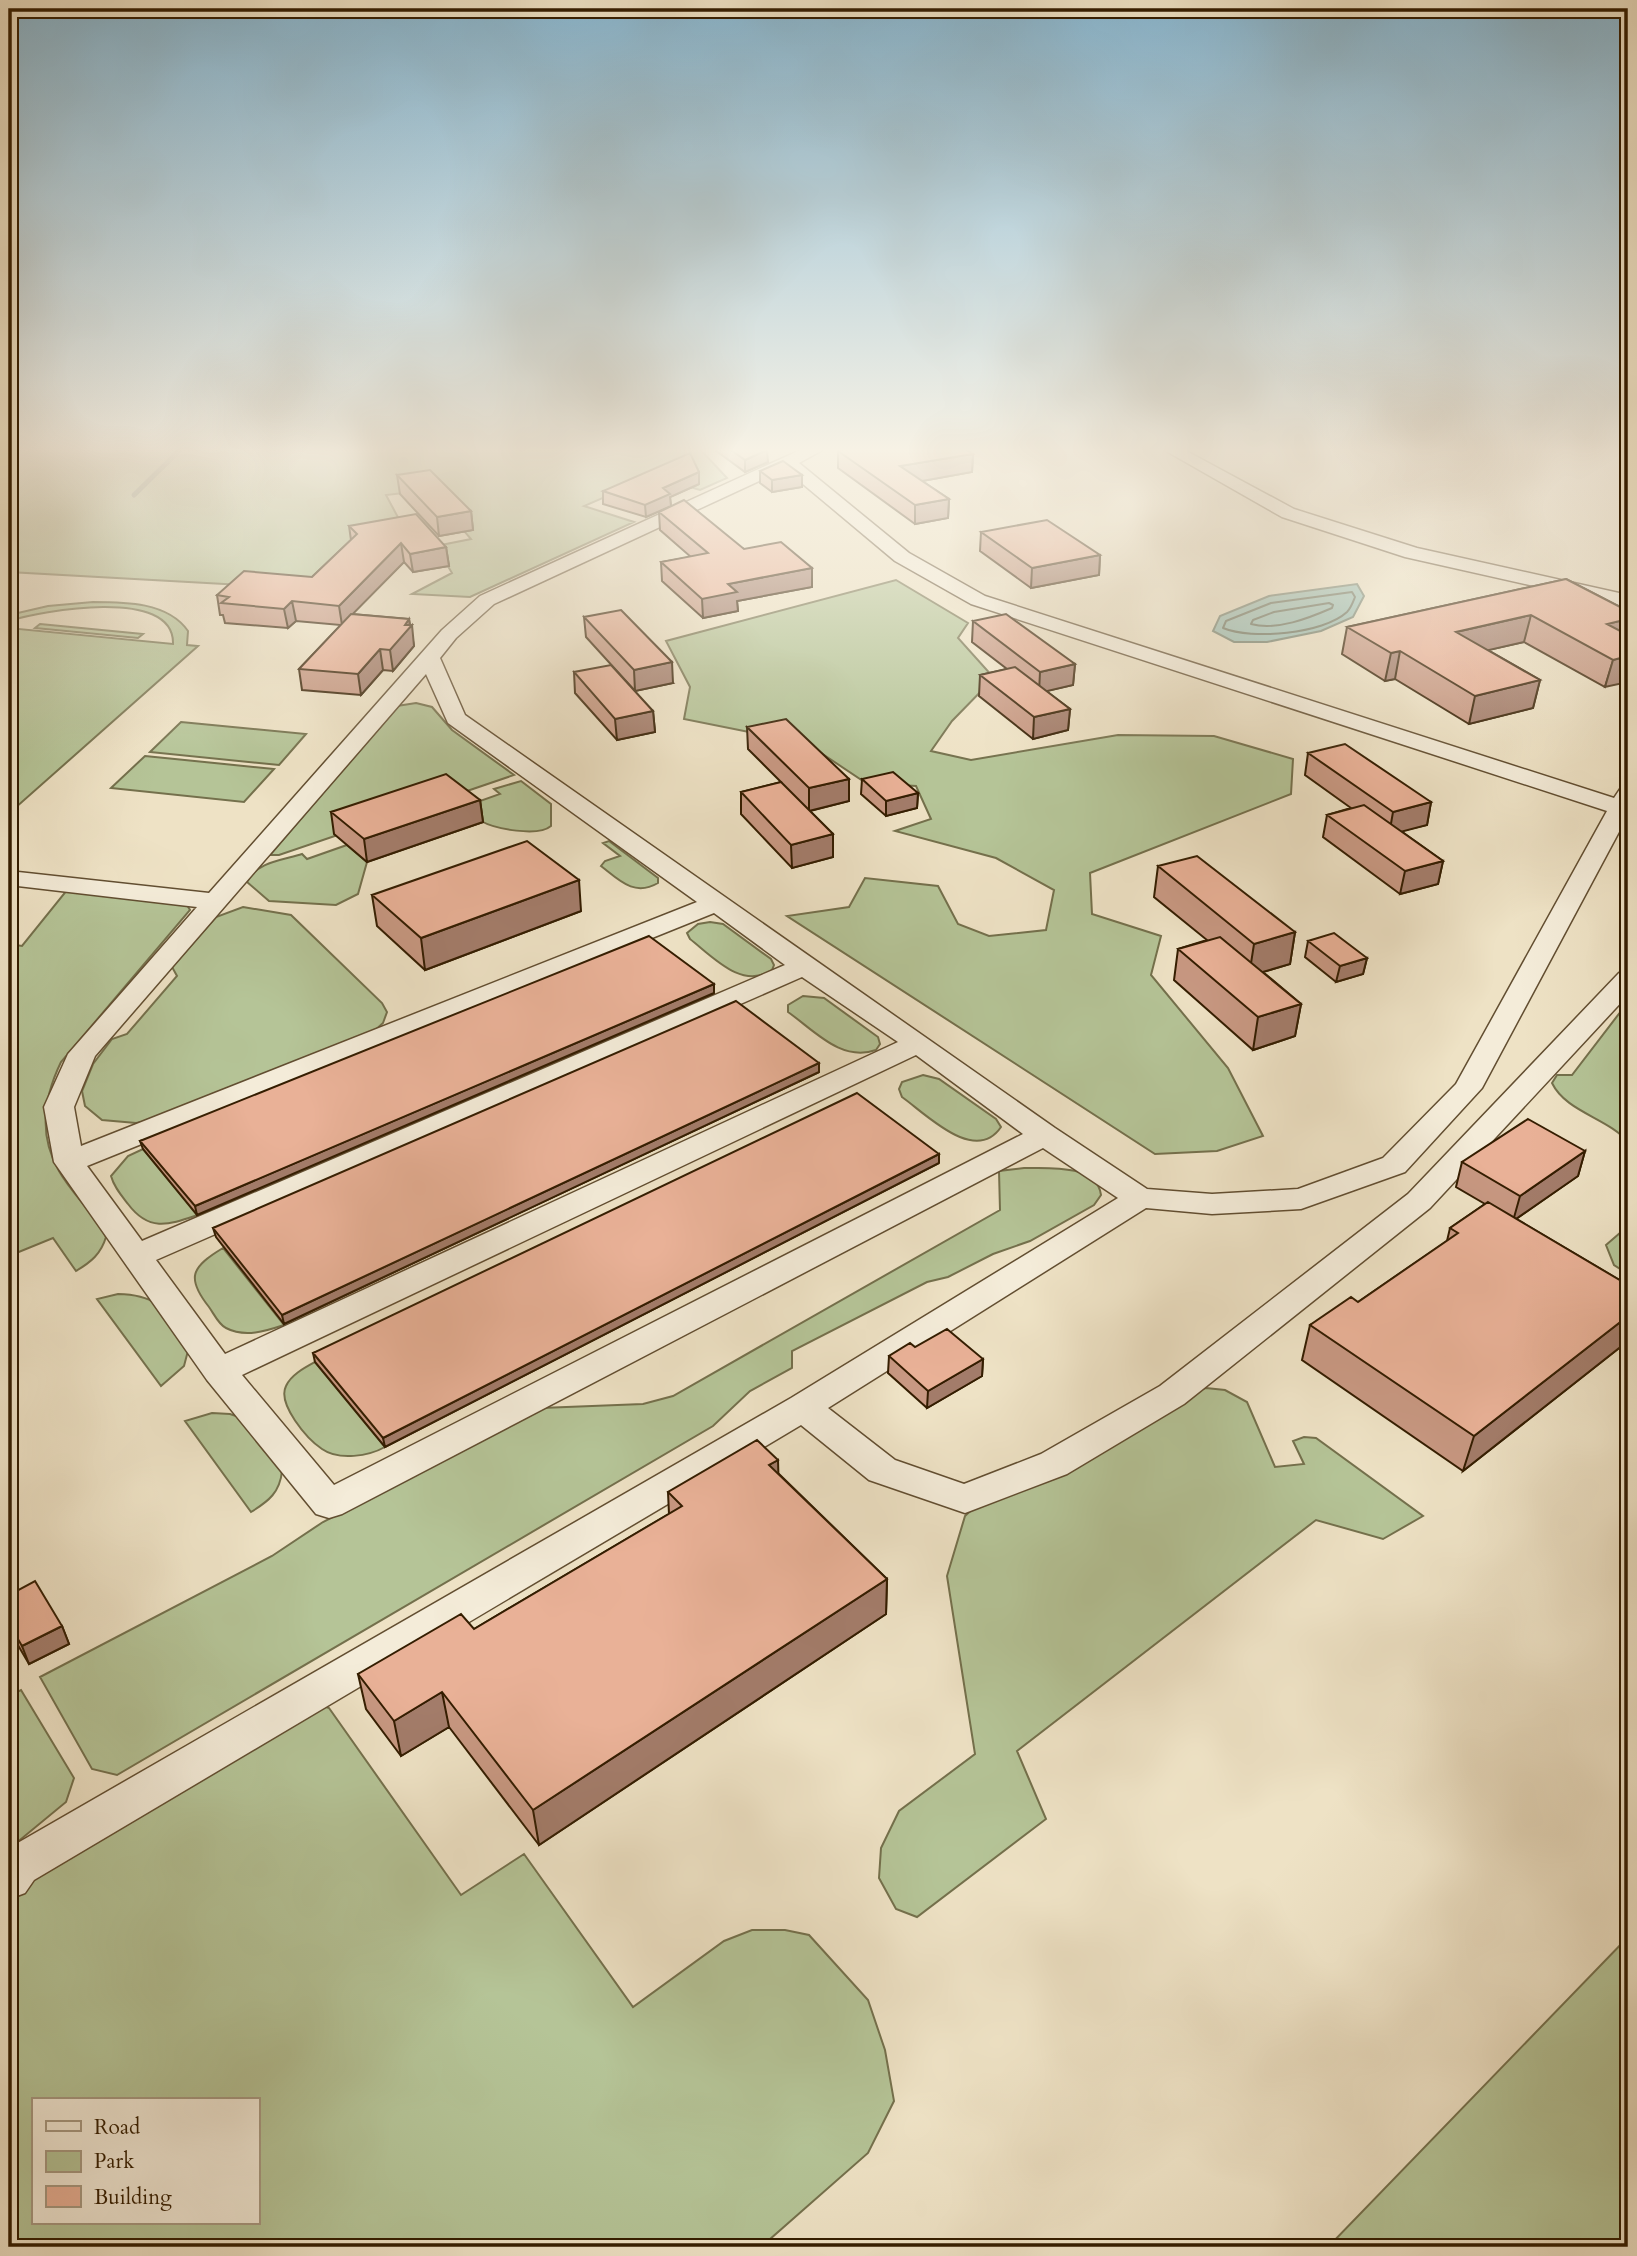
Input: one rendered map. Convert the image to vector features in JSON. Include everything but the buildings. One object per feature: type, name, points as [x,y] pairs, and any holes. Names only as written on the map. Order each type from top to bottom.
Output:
[{"type":"street","points":[[591,552],[487,600],[449,634],[82,1055],[59,1107],[69,1162],[219,1371],[328,1504],[1044,1135]]},
{"type":"street","points":[[429,657],[456,718],[804,966],[918,1043],[1044,1135],[1140,1198],[1212,1204],[1301,1199],[1394,1165],[1468,1088],[1624,801],[978,600],[896,552]]},
{"type":"street","points":[[1410,552],[1628,601]]},
{"type":"street","points":[[9,878],[216,901]]},
{"type":"street","points":[[69,1162],[717,903]]},
{"type":"street","points":[[135,1256],[804,966]]},
{"type":"street","points":[[803,1407],[882,1470],[965,1499],[1054,1464],[1172,1395],[1419,1201],[1628,979]]},
{"type":"street","points":[[219,1371],[918,1043]]},
{"type":"street","points":[[9,1879],[18,1866],[30,1858],[803,1407],[1140,1198]]},
{"type":"green space","points":[[9,552],[379,552],[312,589],[9,572]]},
{"type":"green space","points":[[440,552],[568,552],[470,597],[412,594],[452,573]]},
{"type":"green space","points":[[896,580],[968,623],[958,638],[994,678],[952,721],[931,751],[971,760],[1118,735],[1214,736],[1293,759],[1291,794],[1090,873],[1092,914],[1161,936],[1151,975],[1228,1068],[1263,1136],[1217,1151],[1155,1154],[787,916],[849,907],[865,878],[938,886],[958,924],[989,936],[1046,930],[1054,890],[996,858],[895,831],[931,819],[916,786],[866,783],[794,735],[759,734],[684,719],[690,687],[666,641]]},
{"type":"green space","points":[[119,602],[158,609],[179,621],[188,631],[187,645],[198,646],[14,809],[9,808],[9,628],[173,644],[168,626],[153,615],[130,609],[75,609],[9,621],[9,615],[48,606]]},
{"type":"green space","points":[[40,624],[143,634],[138,638],[35,628]]},
{"type":"green space","points":[[416,703],[432,707],[452,730],[514,775],[279,855],[270,855],[397,706]]},
{"type":"green space","points":[[181,722],[306,734],[279,765],[150,752]]},
{"type":"green space","points":[[145,756],[274,769],[244,802],[111,788]]},
{"type":"green space","points":[[521,781],[551,804],[551,826],[537,831],[496,827],[481,821],[463,807],[500,794],[494,789]]},
{"type":"green space","points":[[609,841],[658,878],[658,883],[642,888],[627,885],[601,866],[605,861],[620,856],[603,843]]},
{"type":"green space","points":[[347,845],[367,862],[358,894],[336,905],[269,901],[247,882],[257,870],[271,863],[302,854],[307,859]]},
{"type":"green space","points":[[67,890],[187,905],[190,910],[61,1062],[55,1075],[46,1116],[52,1157],[64,1179],[106,1237],[95,1257],[76,1271],[53,1238],[9,1256],[9,944],[22,946]]},
{"type":"green space","points":[[243,907],[291,915],[382,1003],[387,1012],[383,1023],[371,1034],[154,1120],[136,1123],[102,1120],[85,1106],[82,1091],[93,1064],[112,1039],[127,1034],[177,976],[172,967],[216,917]]},
{"type":"green space","points":[[698,924],[723,924],[771,959],[774,965],[772,970],[750,976],[739,974],[718,962],[690,939],[687,933]]},
{"type":"green space","points":[[1628,992],[1628,1002],[1619,995]]},
{"type":"green space","points":[[803,996],[824,998],[878,1037],[880,1044],[876,1050],[851,1052],[818,1036],[788,1012],[788,1005]]},
{"type":"green space","points":[[1628,1002],[1628,1142],[1610,1127],[1567,1101],[1552,1083],[1557,1075],[1572,1075]]},
{"type":"green space","points":[[923,1075],[939,1079],[996,1119],[1001,1127],[990,1137],[978,1141],[965,1139],[937,1124],[902,1097],[899,1089],[902,1082]]},
{"type":"green space","points":[[143,1149],[198,1215],[160,1224],[144,1219],[128,1204],[111,1176],[128,1156]]},
{"type":"green space","points":[[1058,1168],[1081,1173],[1098,1185],[1101,1195],[1094,1205],[1030,1241],[993,1254],[948,1277],[927,1282],[792,1351],[792,1368],[750,1391],[713,1426],[117,1775],[92,1769],[40,1677],[272,1556],[323,1522],[541,1408],[643,1404],[673,1396],[1000,1210],[999,1171]]},
{"type":"green space","points":[[1628,1226],[1628,1274],[1614,1265],[1606,1245]]},
{"type":"green space","points":[[223,1248],[284,1325],[241,1333],[223,1327],[219,1322],[197,1288],[195,1274],[204,1261]]},
{"type":"green space","points":[[118,1294],[133,1295],[154,1302],[168,1316],[189,1347],[184,1366],[161,1386],[97,1299]]},
{"type":"green space","points":[[315,1362],[385,1447],[363,1455],[337,1455],[322,1449],[302,1429],[289,1411],[284,1393],[291,1378]]},
{"type":"green space","points":[[1198,1390],[1225,1390],[1247,1402],[1275,1467],[1304,1464],[1293,1441],[1304,1437],[1316,1438],[1423,1516],[1383,1539],[1316,1520],[1017,1751],[1046,1819],[917,1917],[896,1909],[879,1878],[881,1848],[899,1811],[975,1754],[947,1576],[965,1516],[982,1500],[1037,1485],[1075,1469]]},
{"type":"green space","points":[[212,1413],[230,1414],[245,1419],[282,1471],[279,1485],[272,1495],[251,1512],[185,1421]]},
{"type":"green space","points":[[21,1690],[74,1778],[66,1802],[9,1849],[9,1696]]},
{"type":"green space","points":[[315,1703],[329,1708],[461,1895],[524,1854],[633,2007],[724,1941],[752,1930],[785,1930],[809,1935],[868,2000],[885,2050],[894,2101],[868,2153],[761,2247],[19,2247],[9,2165],[9,1902],[29,1873]]},
{"type":"green space","points":[[1628,1937],[1628,2247],[1328,2247]]},
{"type":"water","points":[[1357,584],[1364,596],[1353,617],[1321,631],[1267,642],[1234,642],[1213,631],[1220,616],[1269,596]]}]
